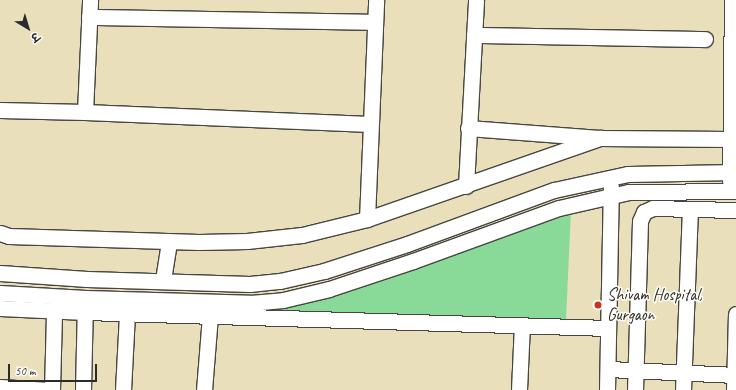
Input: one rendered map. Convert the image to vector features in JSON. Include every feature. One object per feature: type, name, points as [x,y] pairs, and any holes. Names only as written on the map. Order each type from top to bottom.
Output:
[{"type":"street","points":[[85,112],[90,0]]},
{"type":"street","points":[[367,219],[376,0]]},
{"type":"street","points":[[466,186],[476,0]]},
{"type":"street","points":[[0,293],[86,298],[250,302],[283,300],[329,289],[406,264],[559,208],[630,192],[733,190],[730,139],[732,0]]},
{"type":"street","points":[[89,17],[374,22]]},
{"type":"street","points":[[474,35],[705,39]]},
{"type":"street","points":[[0,110],[85,112],[370,124]]},
{"type":"street","points":[[468,128],[600,138],[730,139]]},
{"type":"street","points":[[0,233],[9,236],[199,242],[261,239],[302,234],[367,219],[466,186],[600,138]]},
{"type":"street","points":[[0,273],[87,279],[163,280],[250,284],[280,281],[316,273],[408,244],[554,190],[628,174],[733,172]]},
{"type":"street","points":[[607,390],[611,177]]},
{"type":"street","points":[[635,390],[640,221],[644,212],[653,208],[736,210]]},
{"type":"street","points":[[683,390],[690,209]]},
{"type":"street","points":[[163,280],[168,241]]},
{"type":"street","points":[[83,390],[87,279]]},
{"type":"street","points":[[0,308],[54,311],[608,328]]},
{"type":"street","points":[[0,387],[50,390],[54,311]]},
{"type":"street","points":[[123,390],[127,313]]},
{"type":"street","points":[[734,390],[736,314]]},
{"type":"street","points":[[204,390],[210,316]]},
{"type":"street","points":[[519,390],[522,325]]},
{"type":"street","points":[[608,369],[636,369],[734,375]]},
{"type":"green space","points":[[571,210],[566,319],[259,312],[277,303]]},
{"type":"place","name":"Shivam Hospital, Gurgaon","points":[[598,305]]}]
